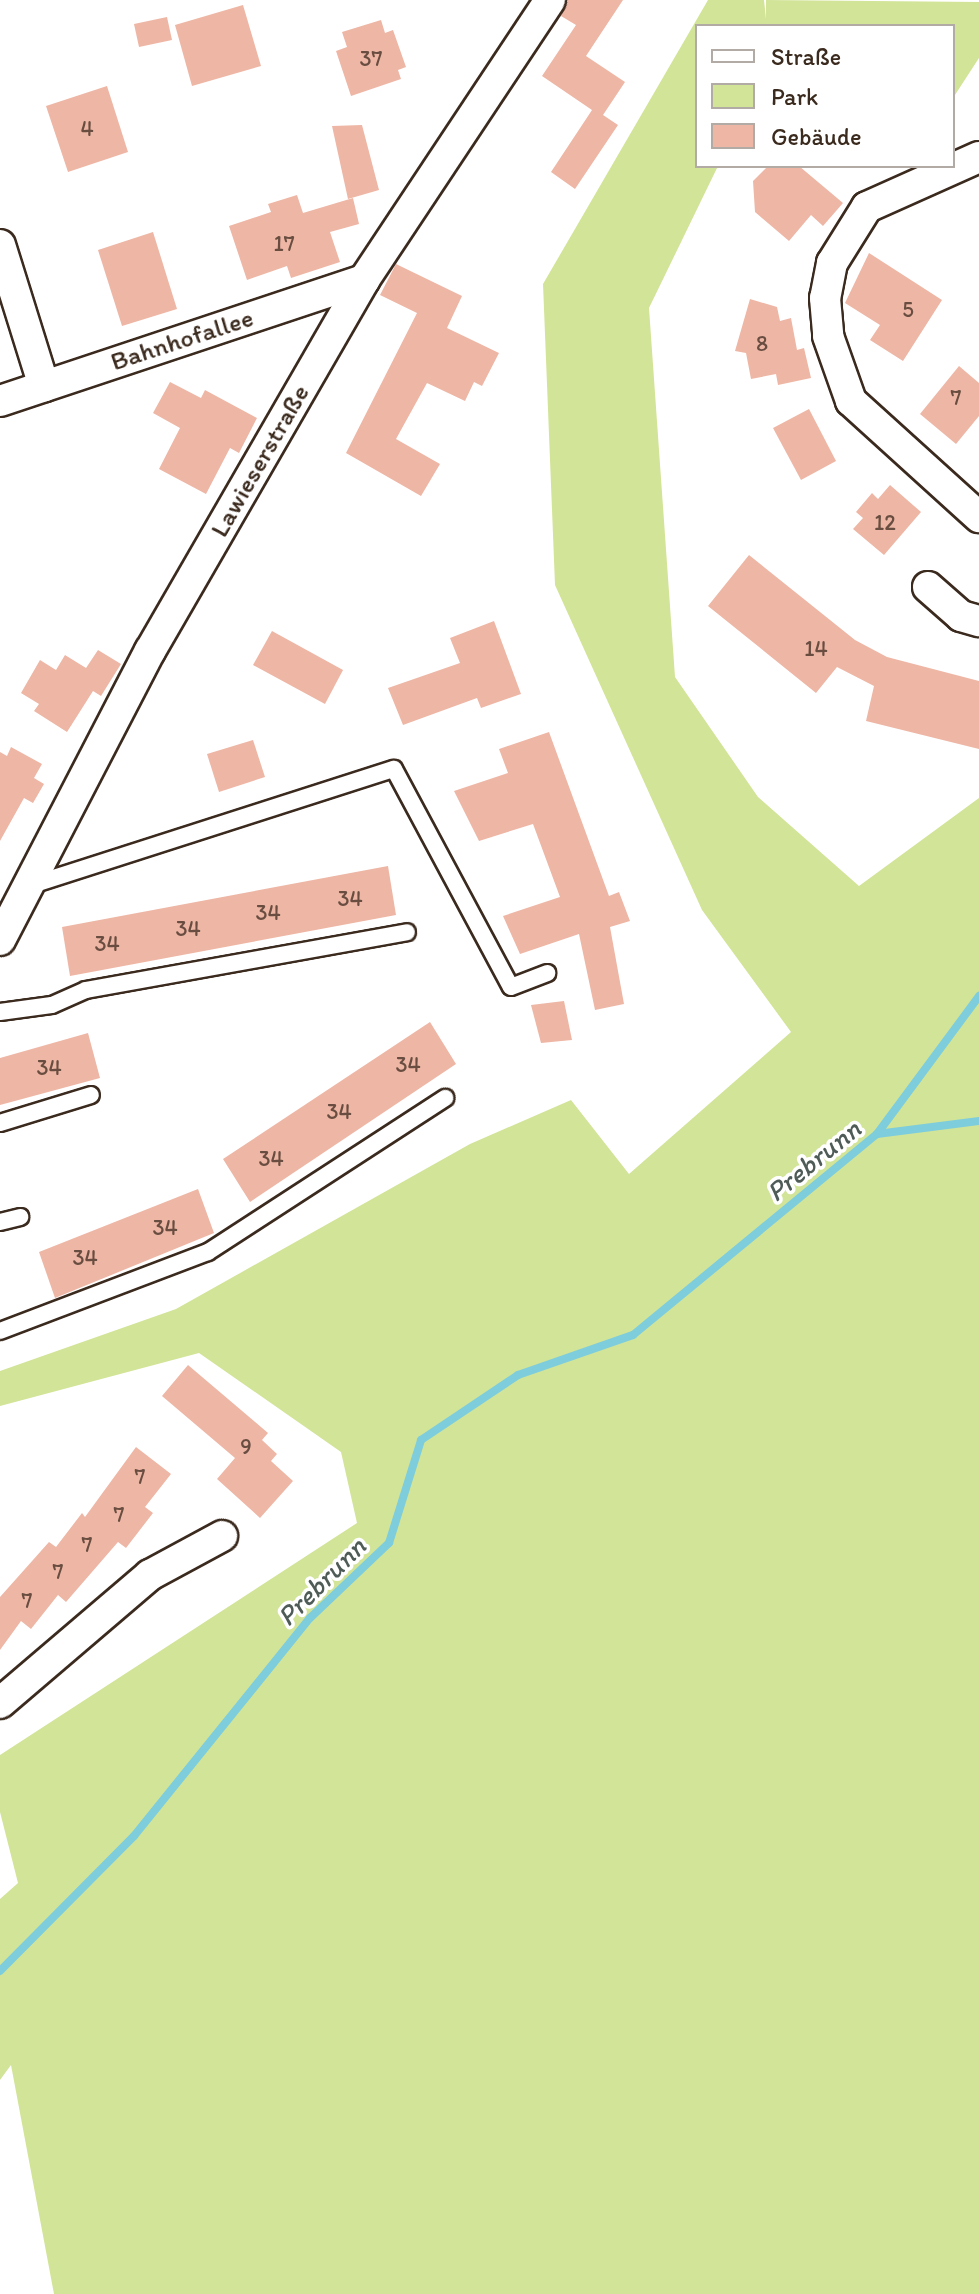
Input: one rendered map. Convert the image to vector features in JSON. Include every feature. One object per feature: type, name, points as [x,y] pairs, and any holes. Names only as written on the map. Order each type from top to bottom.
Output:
[{"type":"street","name":"Lawieserstraße","points":[[0,940],[150,651],[364,280],[550,0]]},
{"type":"street","points":[[955,168],[979,157]]},
{"type":"street","points":[[954,168],[867,207],[832,263],[825,298],[828,336],[851,401],[979,517]]},
{"type":"street","points":[[0,245],[44,386]]},
{"type":"street","name":"Bahnhofallee","points":[[0,401],[364,280]]},
{"type":"street","points":[[928,587],[961,616],[979,621]]},
{"type":"street","points":[[0,1703],[150,1575],[222,1536]]},
{"type":"lane","points":[[28,887],[394,769],[511,987],[547,973]]},
{"type":"lane","points":[[0,1012],[52,1005],[86,990],[407,932]]},
{"type":"lane","points":[[0,1123],[91,1095]]},
{"type":"lane","points":[[0,1331],[208,1252],[445,1098]]},
{"type":"lane","points":[[0,1222],[20,1217]]},
{"type":"green space","points":[[708,0],[764,0],[766,19],[766,0],[979,2],[979,58],[955,95],[955,24],[695,24],[695,168],[717,168],[649,308],[675,677],[758,797],[859,886],[979,798],[979,2294],[54,2294],[11,2065],[0,2080],[0,1899],[18,1883],[0,1812],[0,1755],[357,1523],[341,1452],[199,1353],[0,1406],[0,1371],[176,1309],[470,1144],[571,1100],[629,1174],[791,1032],[702,910],[555,585],[543,284]]},
{"type":"building","points":[[568,0],[623,0],[586,56],[625,82],[603,115],[618,125],[575,189],[551,172],[592,110],[542,76],[576,25],[561,16]]},
{"type":"building","points":[[243,5],[261,66],[192,86],[175,25]]},
{"type":"building","points":[[167,17],[172,40],[139,47],[134,24]]},
{"type":"building","points":[[381,20],[385,33],[393,30],[406,67],[398,70],[401,79],[351,96],[336,51],[347,47],[342,32]]},
{"type":"building","points":[[107,86],[128,152],[68,172],[46,106]]},
{"type":"building","points":[[362,125],[379,190],[348,199],[332,126]]},
{"type":"building","points":[[766,168],[801,168],[843,203],[823,226],[811,215],[789,241],[755,212],[753,181]]},
{"type":"building","points":[[297,195],[303,213],[353,198],[359,224],[330,232],[340,262],[291,278],[287,266],[247,280],[229,226],[271,212],[268,204]]},
{"type":"building","points":[[153,232],[177,309],[122,326],[98,250]]},
{"type":"building","points":[[869,253],[942,300],[903,361],[870,340],[880,325],[845,303]]},
{"type":"building","points":[[396,264],[462,296],[447,328],[499,353],[482,386],[474,382],[465,401],[427,383],[396,439],[440,464],[421,496],[346,453],[417,313],[380,295]]},
{"type":"building","points":[[750,299],[777,307],[780,321],[791,318],[797,350],[804,348],[811,378],[778,385],[776,374],[751,379],[746,353],[735,351]]},
{"type":"building","points":[[959,366],[979,383],[979,416],[956,444],[920,414]]},
{"type":"building","points":[[170,382],[201,398],[205,390],[257,418],[239,453],[230,448],[206,494],[159,469],[180,428],[153,413]]},
{"type":"building","points":[[809,409],[836,461],[801,480],[773,428]]},
{"type":"building","points":[[890,485],[921,512],[884,555],[853,529],[863,518],[856,512],[872,493],[878,499]]},
{"type":"building","points":[[749,555],[855,640],[887,657],[979,681],[979,749],[866,721],[874,686],[837,667],[816,693],[708,606]]},
{"type":"building","points":[[494,621],[521,694],[481,708],[477,698],[403,725],[388,688],[460,663],[450,638]]},
{"type":"building","points":[[272,631],[343,670],[325,704],[253,665]]},
{"type":"building","points":[[98,650],[121,664],[101,696],[93,691],[67,732],[34,711],[39,704],[21,693],[40,660],[56,670],[65,655],[86,668]]},
{"type":"building","points":[[549,732],[609,896],[619,892],[630,921],[610,927],[624,1004],[595,1010],[579,934],[520,954],[503,916],[560,897],[533,824],[479,841],[454,791],[508,773],[499,749]]},
{"type":"building","points":[[253,740],[265,777],[219,792],[207,754]]},
{"type":"building","points":[[11,747],[42,764],[34,778],[44,784],[33,803],[24,798],[0,841],[0,752],[7,756]]},
{"type":"building","points":[[388,866],[396,915],[70,976],[62,927]]},
{"type":"building","points":[[564,1001],[572,1040],[541,1043],[531,1005]]},
{"type":"building","points":[[430,1022],[456,1064],[250,1202],[223,1159]]},
{"type":"building","points":[[88,1033],[100,1078],[0,1105],[0,1058]]},
{"type":"building","points":[[198,1189],[214,1233],[55,1298],[39,1252]]},
{"type":"building","points":[[188,1365],[268,1433],[262,1440],[277,1454],[271,1461],[293,1481],[260,1518],[217,1479],[235,1458],[162,1396]]},
{"type":"building","points":[[136,1447],[171,1474],[145,1507],[153,1513],[126,1548],[118,1542],[66,1602],[58,1595],[31,1629],[21,1621],[0,1650],[0,1597],[49,1542],[56,1547],[82,1513],[85,1517]]},
{"type":"waterway","points":[[877,1134],[979,996]]},
{"type":"waterway","name":"Prebrunn","points":[[0,1971],[134,1836],[310,1618],[389,1543],[421,1440],[518,1375],[633,1335],[877,1134],[979,1121]]}]
